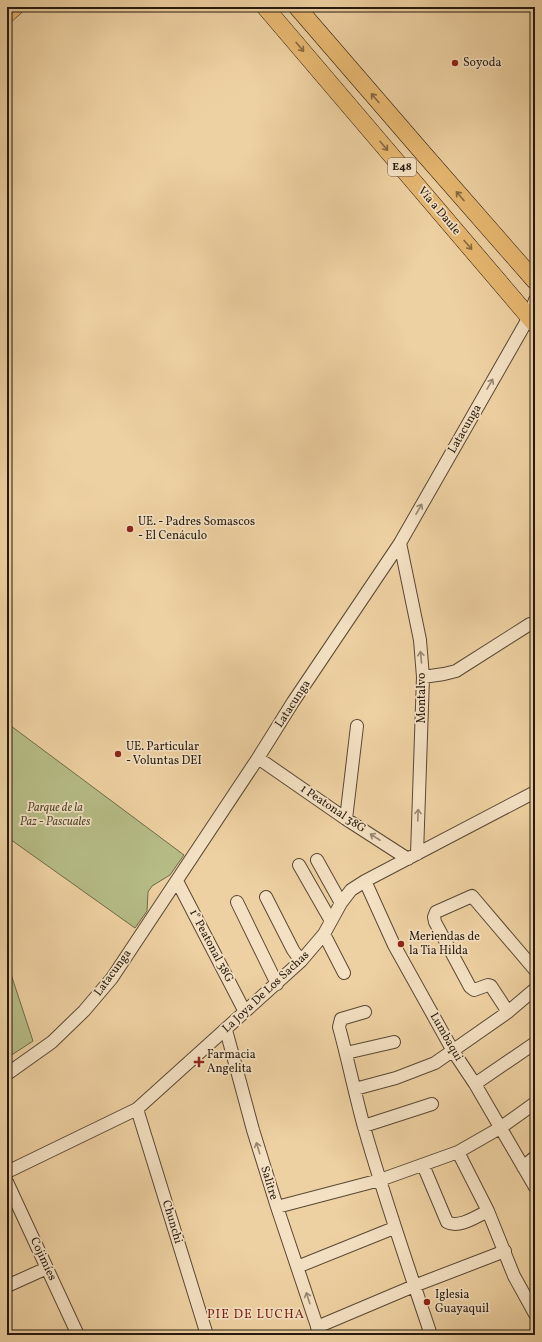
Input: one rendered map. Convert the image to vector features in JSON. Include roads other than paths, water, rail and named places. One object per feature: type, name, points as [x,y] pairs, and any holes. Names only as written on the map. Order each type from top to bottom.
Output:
[{"type":"highway","points":[[7,14],[15,7]]},
{"type":"highway","name":"Vía a Daule","points":[[297,7],[534,281]]},
{"type":"highway","name":"Vía a Daule","points":[[268,11],[532,320]]},
{"type":"street","name":"Latacunga","points":[[7,1074],[52,1042],[84,1011],[112,978],[258,758],[293,702],[400,543],[532,320],[535,300]]},
{"type":"street","name":"Montalvo","points":[[400,543],[420,640],[423,677],[413,856]]},
{"type":"street","points":[[423,677],[456,671],[530,624]]},
{"type":"street","points":[[346,819],[357,726]]},
{"type":"street","name":"1 Peatonal 38G","points":[[258,758],[346,819],[413,856]]},
{"type":"street","name":"La Joya De Los Sachas","points":[[7,1172],[137,1109],[301,961],[324,934],[341,903],[352,890],[365,881],[535,792]]},
{"type":"street","points":[[317,860],[341,903]]},
{"type":"street","points":[[299,865],[331,921]]},
{"type":"street","name":"1° Peatonal 38G","points":[[177,881],[245,1012]]},
{"type":"street","name":"Lumbaqui","points":[[365,881],[394,945],[453,1051],[475,1084],[535,1187]]},
{"type":"street","points":[[266,896],[293,950],[301,961]]},
{"type":"street","points":[[508,1012],[491,986],[488,985],[474,990],[470,987],[435,922],[434,917],[436,912],[472,896],[535,970]]},
{"type":"street","points":[[237,902],[277,984]]},
{"type":"street","points":[[324,934],[344,973]]},
{"type":"street","points":[[355,1089],[396,1078],[435,1063],[508,1012],[535,989]]},
{"type":"street","points":[[364,1012],[341,1018],[339,1027],[364,1126],[394,1228],[431,1335]]},
{"type":"street","name":"Salitre","points":[[226,1030],[253,1130],[318,1331]]},
{"type":"street","points":[[346,1052],[394,1042]]},
{"type":"street","points":[[475,1084],[535,1043]]},
{"type":"street","points":[[277,1207],[380,1180],[458,1152],[500,1128],[535,1103]]},
{"type":"street","points":[[364,1126],[432,1104]]},
{"type":"street","name":"Chunchi","points":[[137,1109],[207,1335]]},
{"type":"street","points":[[458,1152],[488,1211],[514,1276],[535,1314]]},
{"type":"street","points":[[523,1167],[535,1157]]},
{"type":"street","points":[[423,1165],[447,1222],[458,1224],[488,1211]]},
{"type":"street","name":"Cojimíes","points":[[7,1182],[78,1335]]},
{"type":"street","points":[[297,1267],[394,1228]]},
{"type":"street","points":[[318,1331],[414,1286],[505,1251]]},
{"type":"street","points":[[7,1286],[47,1268]]},
{"type":"place","name":"Soyoda","points":[[455,63]]},
{"type":"place","name":"UE. - Padres Somascos - El Cenáculo","points":[[130,529]]},
{"type":"place","name":"UE. Particular - Voluntas DEI","points":[[118,754]]},
{"type":"place","name":"Meriendas de la Tia Hilda","points":[[401,944]]},
{"type":"place","name":"Farmacia Angelita","points":[[199,1062]]},
{"type":"place","name":"Iglesia Guayaquil","points":[[427,1302]]},
{"type":"district","name":"PIE DE LUCHA","points":[[256,1315]]},
{"type":"park label","name":"Parque de la Paz - Pascuales","points":[[55,815]]}]
